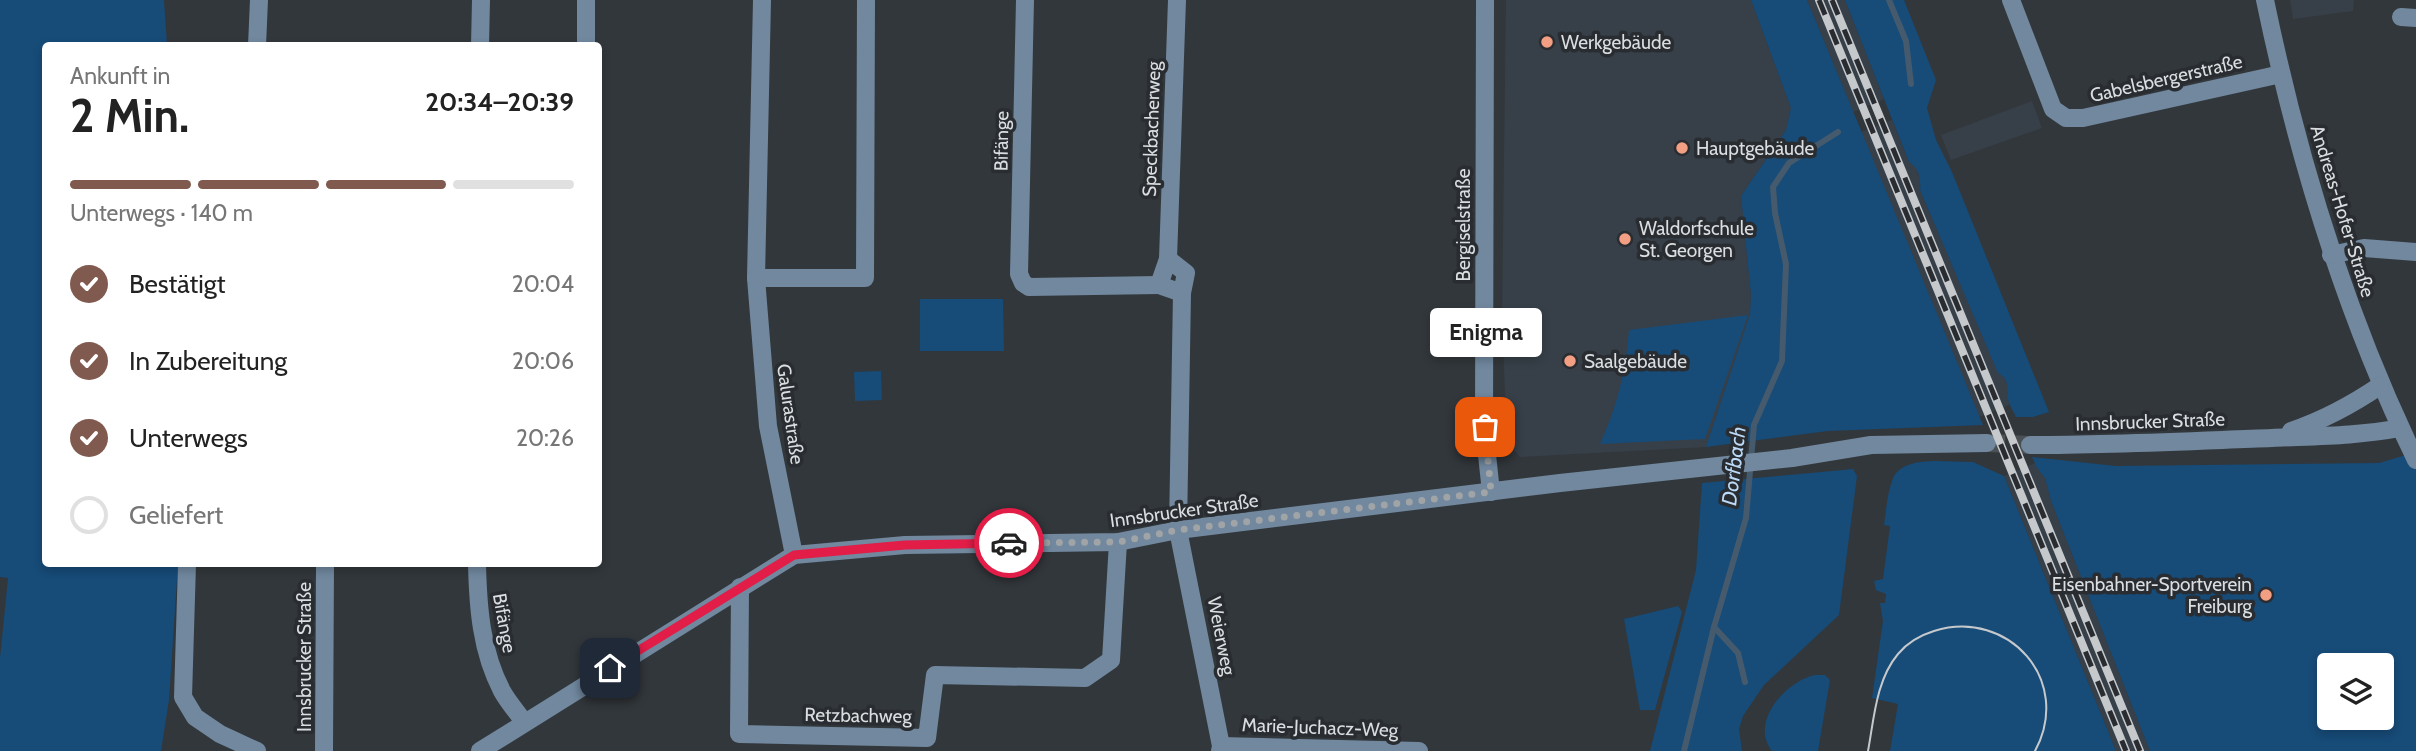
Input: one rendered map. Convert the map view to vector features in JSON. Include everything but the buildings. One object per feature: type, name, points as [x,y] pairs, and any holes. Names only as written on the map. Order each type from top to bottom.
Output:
[{"type":"street","points":[[257,42],[259,0]]},
{"type":"street","points":[[480,42],[481,0]]},
{"type":"street","points":[[586,0],[586,42]]},
{"type":"street","name":"Galurastraße","points":[[762,0],[757,278],[768,426],[794,555]]},
{"type":"street","points":[[757,278],[865,278],[866,0]]},
{"type":"street","name":"Bifänge","points":[[1025,0],[1019,274],[1023,283],[1029,287],[1159,285]]},
{"type":"street","name":"Speckbacherweg","points":[[1159,285],[1168,259],[1177,0]]},
{"type":"street","name":"Bergiselstraße","points":[[1485,0],[1485,427],[1491,492]]},
{"type":"street","name":"Gabelsbergerstraße","points":[[2011,0],[2053,109],[2066,118],[2083,118],[2281,74]]},
{"type":"street","name":"Andreas-Hofer-Straße","points":[[2265,0],[2281,74],[2332,255],[2381,385],[2416,460]]},
{"type":"street","points":[[2332,255],[2364,248],[2416,252]]},
{"type":"street","points":[[1168,259],[1186,273],[1182,293],[1178,530]]},
{"type":"street","points":[[1159,285],[1182,293]]},
{"type":"street","name":"Innsbrucker Straße","points":[[2271,438],[2316,423],[2355,403],[2381,385]]},
{"type":"street","name":"Innsbrucker Straße","points":[[2030,445],[2181,443],[2371,433],[2400,428]]},
{"type":"street","name":"Innsbrucker Straße","points":[[480,751],[794,555],[905,545],[1118,542],[1178,530],[1792,458],[1871,446],[1987,443]]},
{"type":"street","name":"Weierweg","points":[[1178,530],[1221,748]]},
{"type":"street","name":"Retzbachweg","points":[[740,587],[740,734],[927,738],[935,675],[1085,678],[1111,660],[1118,542]]},
{"type":"street","points":[[187,567],[183,697],[195,717],[203,723],[257,751]]},
{"type":"street","name":"Innsbrucker Straße","points":[[324,751],[325,567]]},
{"type":"street","name":"Bifänge","points":[[477,567],[477,598],[484,648],[502,691],[524,722]]},
{"type":"street","name":"Marie-Juchacz-Weg","points":[[1221,748],[1419,751]]},
{"type":"shaded area","points":[[0,0],[164,0],[167,42],[42,42],[42,567],[178,567],[169,700],[161,751],[0,751],[0,658],[8,578],[0,577]]},
{"type":"shaded area","name":"Waldorfschule St. Georgen","points":[[1506,0],[1751,0],[1791,108],[1786,130],[1741,196],[1751,295],[1750,314],[1706,447],[1520,457],[1507,442],[1502,320]]},
{"type":"shaded area","points":[[1751,0],[1807,0],[1983,425],[1828,431],[1706,447],[1750,314],[1751,295],[1741,196],[1786,130],[1791,108]]},
{"type":"shaded area","points":[[1807,0],[1845,0],[1884,99],[1853,112]]},
{"type":"shaded area","points":[[1845,0],[1904,0],[1936,80],[1927,108],[1936,140],[1952,172],[2049,412],[2033,417],[2016,417],[2010,406],[2006,381],[1998,373],[1920,190],[1919,174],[1909,162]]},
{"type":"shaded area","points":[[2290,0],[2354,0],[2353,11],[2293,19]]},
{"type":"shaded area","points":[[2032,101],[2042,128],[1951,160],[1941,135]]},
{"type":"shaded area","points":[[1892,120],[1909,162],[1915,165],[1920,179],[1920,190],[1998,372],[2004,377],[2010,390],[2008,399],[2011,404],[1979,417],[1861,132]]},
{"type":"shaded area","points":[[920,299],[1003,299],[1004,351],[920,351]]},
{"type":"shaded area","points":[[1748,315],[1705,439],[1600,444],[1620,389],[1629,330]]},
{"type":"shaded area","points":[[881,371],[882,400],[855,401],[854,372]]},
{"type":"shaded area","name":"Eisenbahner-Sportverein Freiburg","points":[[2416,452],[2416,751],[2150,751],[2051,501],[2045,478],[2032,457],[2116,466],[2379,463]]},
{"type":"shaded area","points":[[1973,462],[2004,476],[2116,751],[1890,751],[1898,704],[1872,698],[1883,621],[1880,603],[1885,603],[1886,594],[1876,590],[1874,581],[1883,579],[1890,526],[1884,525],[1890,486],[1897,472],[1915,463]]},
{"type":"shaded area","points":[[2035,463],[2045,478],[2051,501],[2150,751],[2116,751],[2004,476]]},
{"type":"shaded area","points":[[1853,469],[1857,476],[1839,615],[1764,685],[1743,716],[1739,729],[1742,751],[1650,751],[1696,570],[1702,483]]},
{"type":"shaded area","points":[[1678,606],[1682,612],[1655,710],[1640,710],[1624,619]]},
{"type":"shaded area","points":[[1815,675],[1825,675],[1830,680],[1818,751],[1772,751],[1766,740],[1765,728],[1774,704],[1793,685]]},
{"type":"waterway","name":"Dorfbach","points":[[1889,0],[1906,41],[1911,84]]},
{"type":"waterway","name":"Dorfbach","points":[[1684,751],[1714,627],[1746,518],[1754,425],[1782,361],[1786,264],[1775,213],[1773,187],[1789,163],[1838,132]]},
{"type":"waterway","points":[[1714,627],[1738,653],[1745,682]]},
{"type":"tunnel","points":[[1987,443],[2030,445]]},
{"type":"tram line","points":[[1868,751],[1880,688],[1898,654],[1924,635],[1961,627],[1987,630],[2009,640],[2027,656],[2040,676],[2046,699],[2045,725],[2035,751]]},
{"type":"railway","points":[[1819,0],[2126,751]]},
{"type":"railway","points":[[1832,0],[2140,751]]},
{"type":"way so far","points":[[1009,543],[1118,542],[1178,530],[1491,492],[1485,427]]},
{"type":"place","name":"Werkgebäude","points":[[1547,42]]},
{"type":"place","name":"Hauptgebäude","points":[[1682,148]]},
{"type":"place","name":"Waldorfschule St. Georgen","points":[[1625,239]]},
{"type":"place","name":"Saalgebäude","points":[[1570,361]]},
{"type":"place","name":"Enigma","points":[[1485,427]]},
{"type":"place","name":"Eisenbahner-Sportverein Freiburg","points":[[2266,595]]},
{"type":"route","points":[[610,668],[794,555],[905,545],[1009,543]]}]
